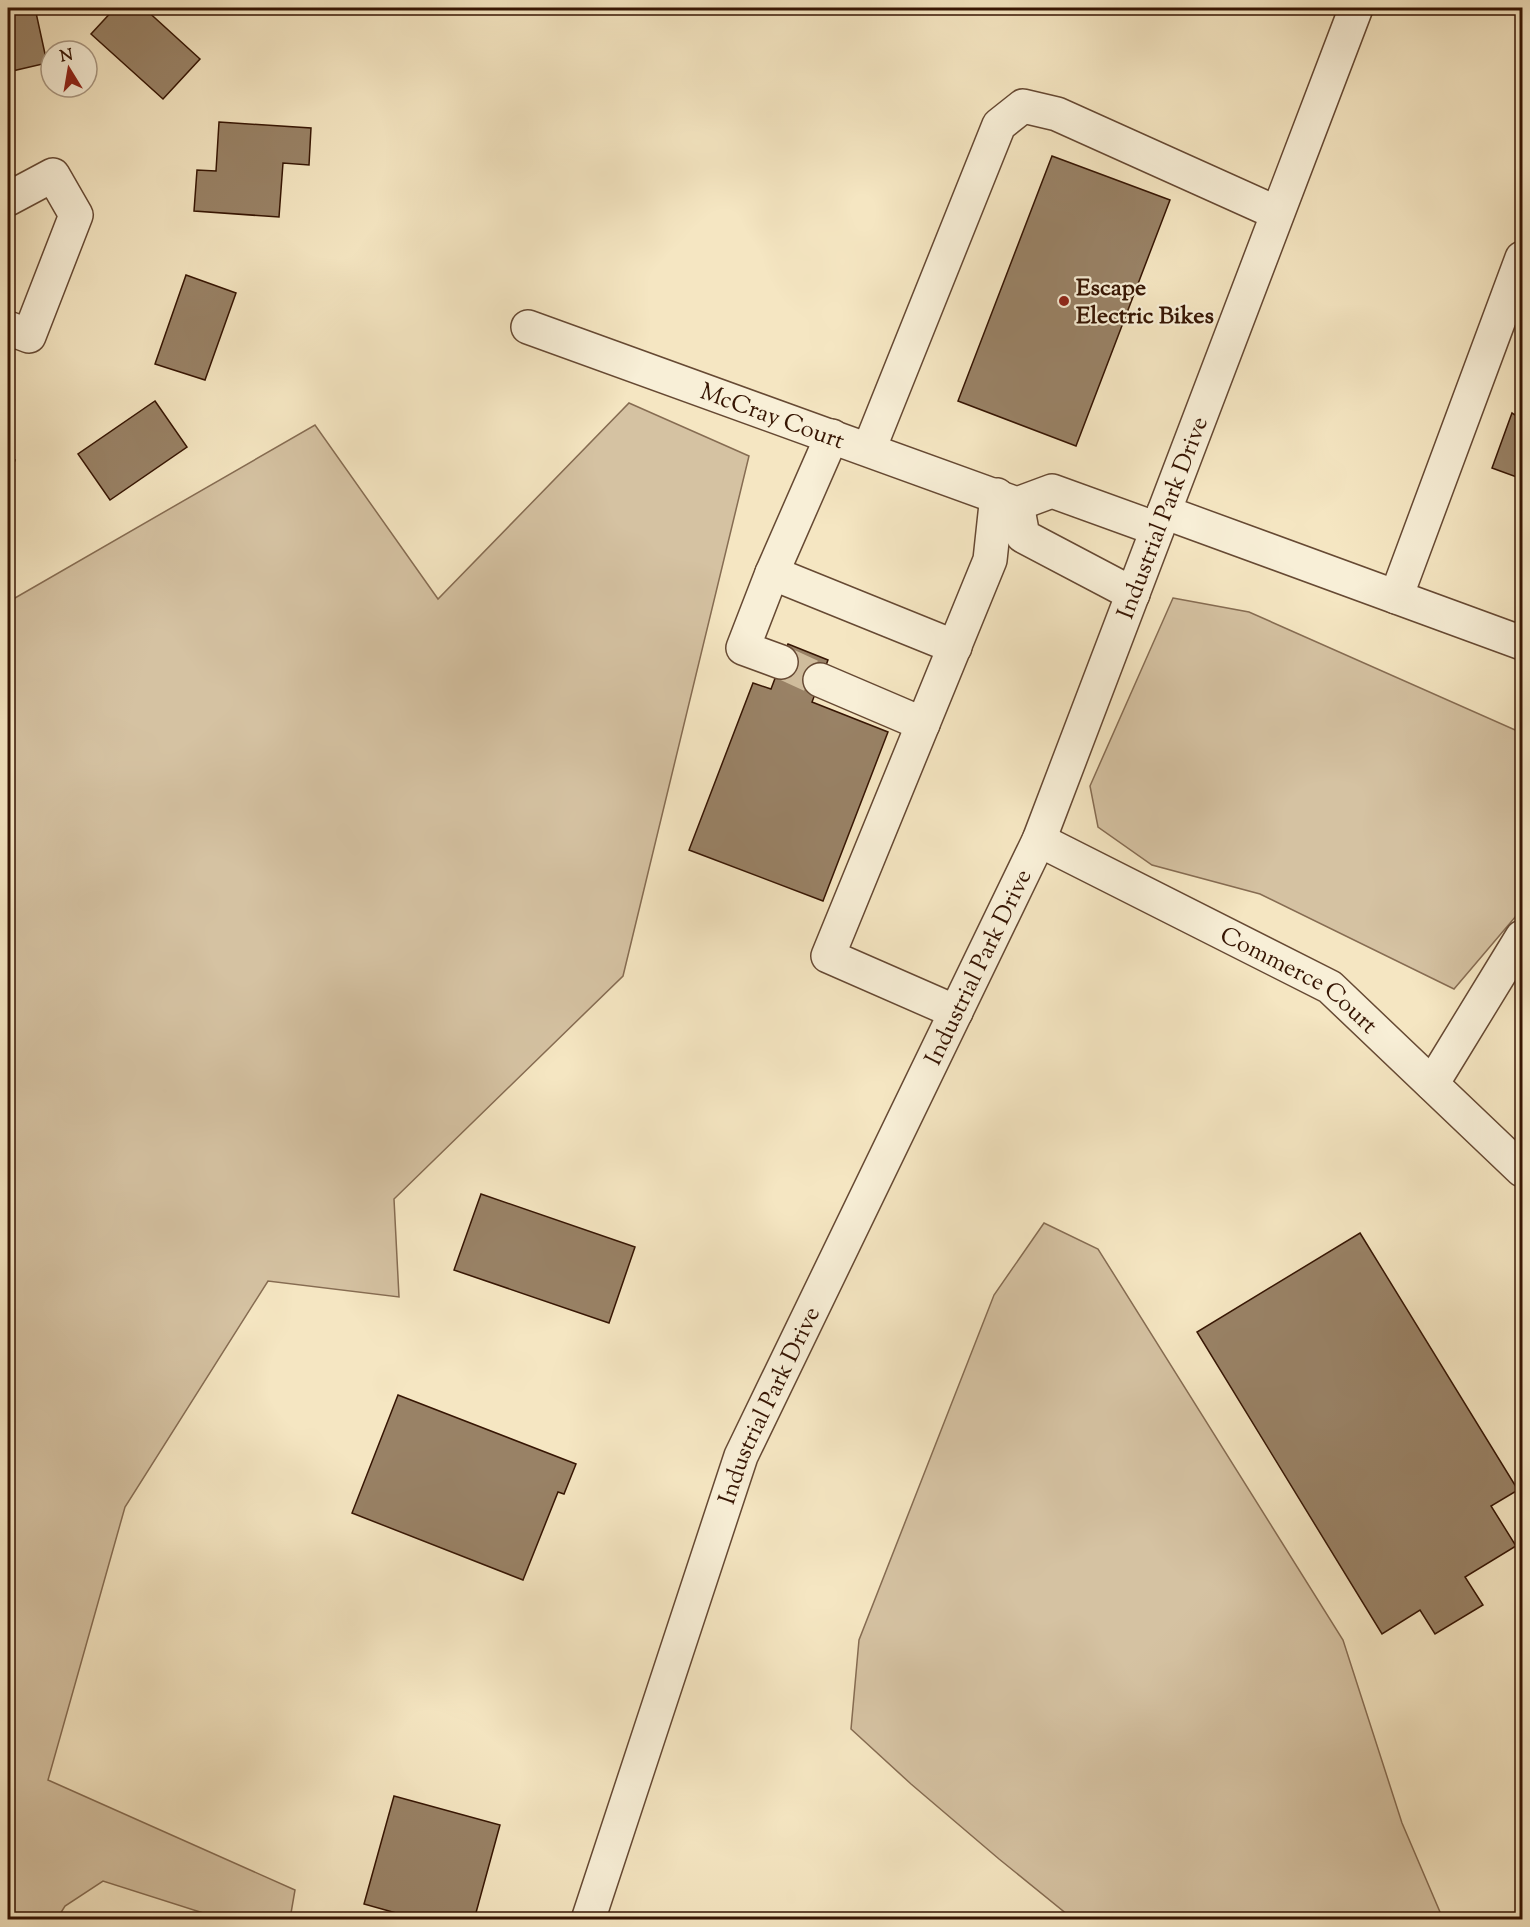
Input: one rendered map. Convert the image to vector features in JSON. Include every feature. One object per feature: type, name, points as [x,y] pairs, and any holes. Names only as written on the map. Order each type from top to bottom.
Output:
[{"type":"street","name":"Industrial Park Drive","points":[[588,1920],[741,1456],[1039,840],[1356,8]]},
{"type":"street","points":[[869,450],[999,125],[1023,106],[1057,114],[1277,213]]},
{"type":"street","points":[[8,199],[53,174],[76,215],[29,336],[8,328]]},
{"type":"street","points":[[1396,597],[1522,258]]},
{"type":"street","name":"McCray Court","points":[[528,327],[1007,500]]},
{"type":"street","points":[[781,662],[743,648],[772,573],[832,436]]},
{"type":"street","points":[[1007,500],[1052,491],[1160,520],[1396,597],[1522,643]]},
{"type":"street","points":[[1007,500],[1023,536],[1132,594]]},
{"type":"street","points":[[956,1012],[828,956],[990,560],[1007,500]]},
{"type":"street","points":[[772,573],[955,647]]},
{"type":"street","points":[[820,680],[923,724]]},
{"type":"street","name":"Commerce Court","points":[[1039,840],[1330,987],[1522,1170]]},
{"type":"street","points":[[1432,1084],[1522,937]]},
{"type":"shaded area","points":[[629,403],[749,456],[623,976],[394,1199],[399,1297],[268,1281],[125,1507],[48,1780],[295,1890],[290,1919],[222,1919],[103,1881],[65,1906],[57,1919],[8,1919],[8,602],[315,425],[438,599]]},
{"type":"shaded area","points":[[1173,598],[1249,612],[1522,733],[1522,909],[1454,989],[1260,894],[1152,865],[1098,827],[1090,786]]},
{"type":"shaded area","points":[[1044,1223],[1098,1249],[1343,1640],[1402,1823],[1443,1919],[1073,1919],[911,1784],[851,1729],[859,1640],[994,1295]]},
{"type":"building","points":[[8,8],[35,8],[42,39],[39,39],[39,65],[8,72]]},
{"type":"building","points":[[115,8],[144,8],[200,59],[163,99],[91,34]]},
{"type":"building","points":[[219,122],[311,128],[309,165],[283,163],[279,217],[194,211],[197,170],[216,171]]},
{"type":"building","name":"Escape Electric Bikes","points":[[1052,156],[1170,200],[1076,446],[958,401]]},
{"type":"building","points":[[186,275],[236,293],[205,380],[155,364]]},
{"type":"building","points":[[1522,395],[1522,479],[1492,468],[1512,413],[1515,415]]},
{"type":"building","points":[[155,401],[187,447],[110,500],[78,454]]},
{"type":"building","points":[[8,457],[15,460],[8,482]]},
{"type":"building","points":[[788,644],[828,660],[812,702],[888,732],[823,901],[689,850],[753,683],[771,689]]},
{"type":"building","points":[[481,1194],[635,1247],[609,1323],[454,1270]]},
{"type":"building","points":[[1360,1233],[1518,1490],[1491,1506],[1516,1546],[1465,1577],[1483,1605],[1435,1634],[1420,1610],[1382,1634],[1197,1332]]},
{"type":"building","points":[[398,1395],[576,1464],[564,1494],[558,1492],[523,1580],[352,1513]]},
{"type":"building","points":[[394,1796],[500,1825],[474,1920],[421,1920],[364,1904]]},
{"type":"tunnel","points":[[781,662],[820,680]]},
{"type":"place","name":"Escape Electric Bikes","points":[[1064,301]]}]
